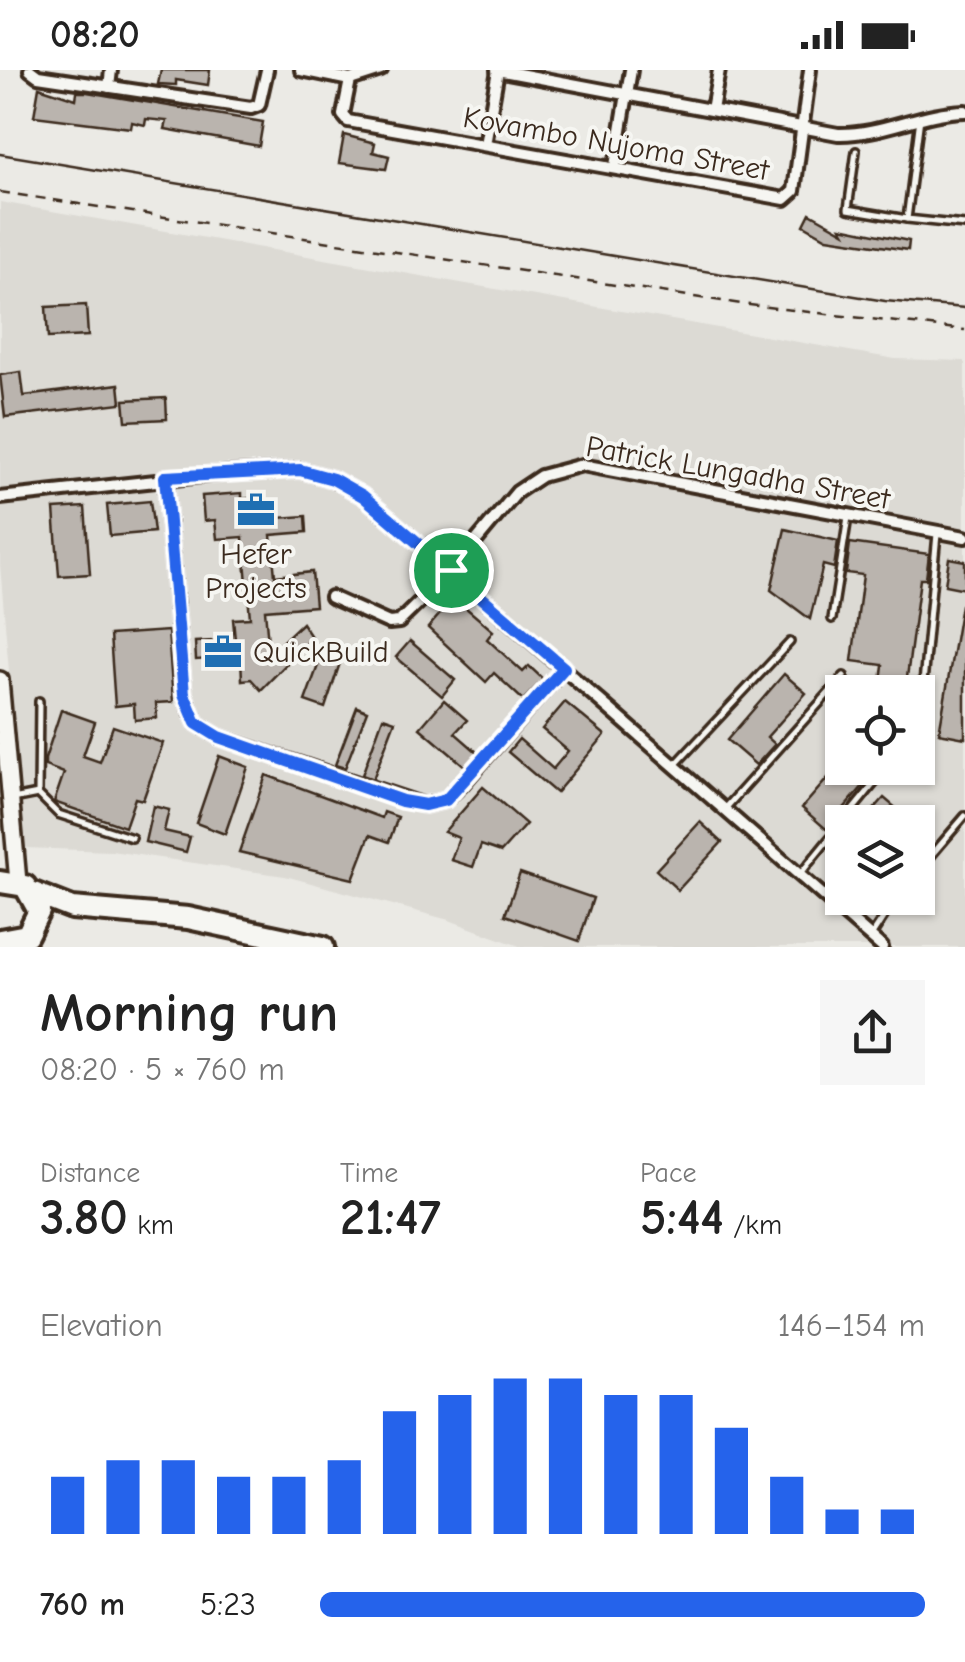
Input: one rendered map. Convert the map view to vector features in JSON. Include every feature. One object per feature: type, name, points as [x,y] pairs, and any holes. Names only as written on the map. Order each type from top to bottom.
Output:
[{"type":"highway","points":[[16,885],[72,908],[188,918],[323,947]]},
{"type":"highway","points":[[16,885],[37,901],[37,921]]},
{"type":"highway","points":[[0,940],[19,940],[37,921],[72,908]]},
{"type":"main road","points":[[0,680],[16,885]]},
{"type":"street","points":[[30,70],[38,76],[251,108],[259,105],[267,70]]},
{"type":"street","points":[[109,86],[112,70]]},
{"type":"street","points":[[301,70],[350,80],[382,70]]},
{"type":"street","points":[[485,145],[498,70],[857,135],[920,115],[965,111]]},
{"type":"street","points":[[614,166],[631,70]]},
{"type":"street","points":[[712,110],[719,70]]},
{"type":"street","name":"Kovambo Nujoma Street","points":[[350,80],[344,115],[348,121],[785,199],[794,191],[810,70]]},
{"type":"street","name":"Patrick Lungadha Street","points":[[331,596],[389,622],[399,622],[451,570],[517,492],[541,476],[582,465],[965,537]]},
{"type":"street","points":[[0,498],[165,477],[300,470],[316,473],[363,496],[564,668],[722,812],[882,947]]},
{"type":"street","points":[[165,477],[184,694],[196,723],[219,737],[425,805],[446,800],[564,668]]},
{"type":"lane","points":[[907,219],[920,115]]},
{"type":"lane","points":[[856,151],[848,208],[965,225]]},
{"type":"lane","points":[[832,619],[848,517]]},
{"type":"lane","points":[[925,675],[936,534]]},
{"type":"lane","points":[[674,766],[790,642]]},
{"type":"lane","points":[[722,812],[825,697]]},
{"type":"lane","points":[[39,701],[38,794],[58,814],[132,838]]},
{"type":"lane","points":[[799,875],[873,785]]},
{"type":"lane","points":[[9,804],[19,796],[38,794]]},
{"type":"lane","points":[[935,851],[965,816]]},
{"type":"lane","points":[[870,937],[885,915]]},
{"type":"path","points":[[0,192],[721,301],[965,330]]},
{"type":"shaded area","points":[[0,202],[895,359],[965,361],[965,947],[522,947],[449,920],[285,876],[111,851],[24,848],[0,565]]},
{"type":"building","points":[[161,70],[210,70],[208,85],[176,80],[176,85],[158,84]]},
{"type":"building","points":[[39,87],[76,99],[77,92],[87,92],[263,122],[259,146],[165,129],[167,121],[146,119],[145,125],[132,122],[131,128],[34,116]]},
{"type":"building","points":[[344,135],[375,143],[373,152],[389,156],[386,169],[339,163]]},
{"type":"building","points":[[810,213],[844,232],[841,227],[909,241],[908,250],[827,238],[804,225]]},
{"type":"building","points":[[86,305],[88,336],[48,338],[46,307]]},
{"type":"building","points":[[21,372],[24,396],[119,384],[121,403],[5,417],[0,375]]},
{"type":"building","points":[[166,398],[167,419],[126,421],[124,400]]},
{"type":"building","points":[[242,493],[242,499],[262,497],[263,519],[306,516],[307,532],[271,535],[275,576],[312,572],[315,606],[265,610],[269,654],[302,623],[312,638],[261,690],[251,679],[242,680],[241,657],[196,660],[195,642],[235,640],[233,619],[250,618],[243,537],[217,539],[215,520],[204,521],[202,496]]},
{"type":"building","points":[[150,501],[154,532],[110,536],[107,505]]},
{"type":"building","points":[[85,507],[90,574],[59,576],[54,509]]},
{"type":"building","points":[[785,529],[838,541],[834,568],[823,565],[810,619],[771,590]]},
{"type":"building","points":[[850,543],[929,554],[926,579],[920,579],[907,675],[882,675],[883,665],[852,661],[863,575],[846,573]]},
{"type":"building","points":[[949,558],[965,561],[965,589],[945,585]]},
{"type":"building","points":[[961,605],[965,605],[965,738],[939,733]]},
{"type":"building","points":[[446,607],[465,607],[493,631],[487,639],[523,672],[529,666],[543,679],[523,700],[494,673],[486,682],[428,628]]},
{"type":"building","points":[[168,631],[173,702],[156,703],[157,718],[135,720],[134,704],[115,706],[110,635]]},
{"type":"building","points":[[410,641],[455,680],[442,696],[396,657]]},
{"type":"building","points":[[333,644],[345,648],[325,708],[305,701],[324,649],[330,651]]},
{"type":"building","points":[[784,674],[806,693],[767,737],[775,744],[756,765],[727,740]]},
{"type":"building","points":[[444,700],[467,720],[455,733],[478,753],[466,767],[420,728]]},
{"type":"building","points":[[565,702],[605,735],[556,793],[508,752],[519,739],[553,769],[568,751],[542,729]]},
{"type":"building","points":[[357,707],[367,711],[345,768],[335,765]]},
{"type":"building","points":[[61,710],[95,722],[83,756],[100,762],[113,726],[163,743],[143,800],[135,798],[125,827],[54,802],[64,773],[45,766],[45,759]]},
{"type":"building","points":[[383,717],[395,721],[373,779],[362,775]]},
{"type":"building","points":[[219,756],[248,767],[225,834],[196,823]]},
{"type":"building","points":[[266,775],[382,818],[384,812],[398,817],[389,842],[370,835],[353,879],[239,852]]},
{"type":"building","points":[[825,781],[825,785],[864,785],[847,805],[825,805],[825,828],[802,808]]},
{"type":"building","points":[[483,787],[526,824],[501,852],[481,845],[473,867],[451,860],[459,838],[444,832]]},
{"type":"building","points":[[153,806],[169,810],[164,831],[190,837],[186,852],[145,842]]},
{"type":"building","points":[[700,822],[722,842],[678,890],[656,870]]},
{"type":"building","points":[[520,873],[593,898],[579,941],[505,915]]},
{"type":"railway","points":[[0,154],[885,301],[965,308]]},
{"type":"place","name":"Hefer Projects","points":[[256,510]]},
{"type":"place","name":"QuickBuild","points":[[223,652]]},
{"type":"route","points":[[300,470],[316,473],[363,496],[451,570],[564,668],[446,800],[425,805],[402,801],[219,737],[196,723],[184,694],[165,477],[300,470]]}]
